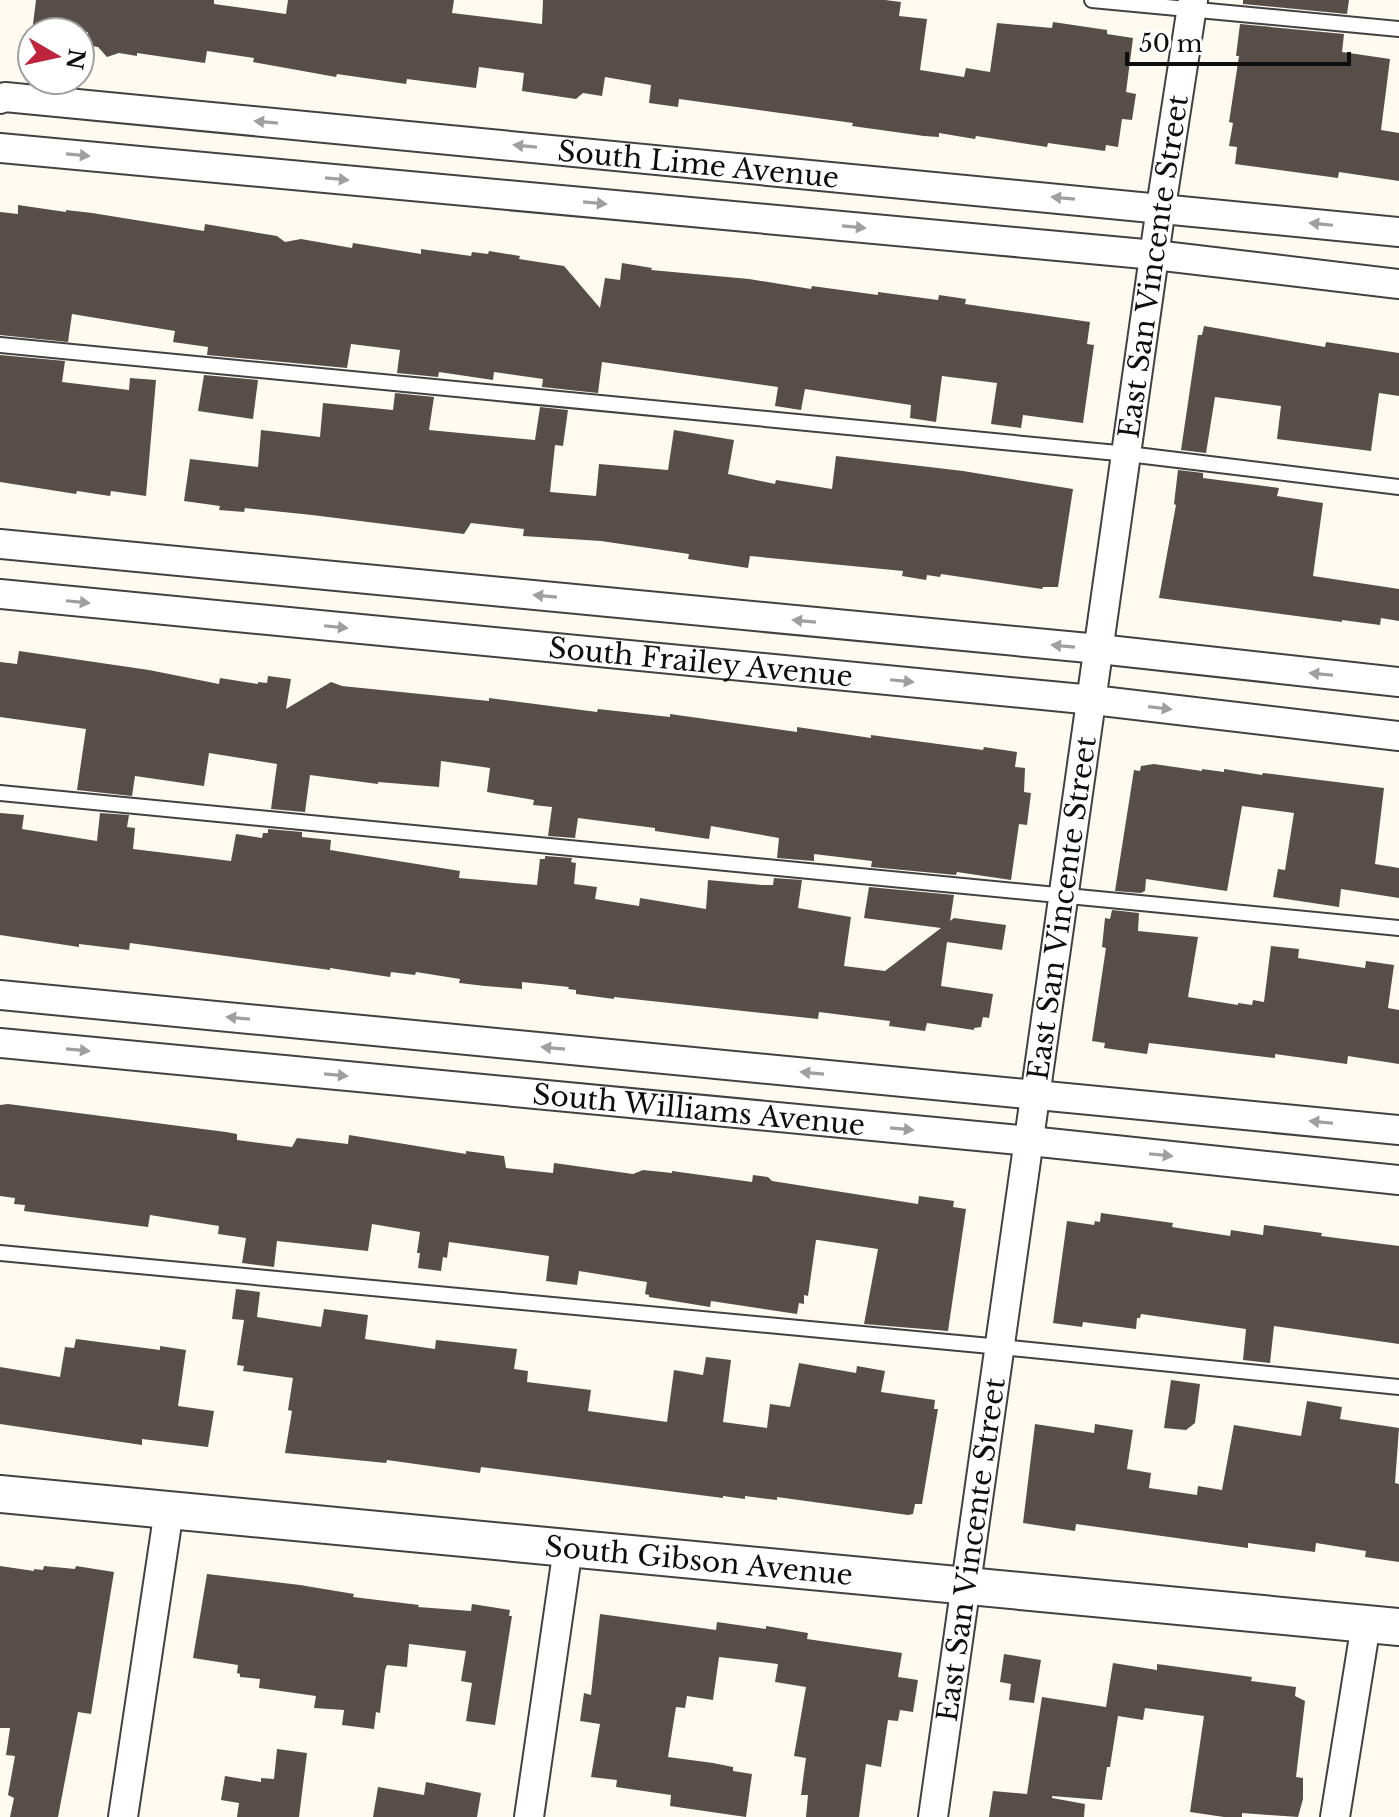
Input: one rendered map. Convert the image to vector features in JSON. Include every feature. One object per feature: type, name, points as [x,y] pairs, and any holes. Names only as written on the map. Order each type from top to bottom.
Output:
[{"type":"street","name":"East San Vincente Street","points":[[933,1817],[1192,5]]},
{"type":"street","name":"South Lime Avenue","points":[[0,99],[21,98],[1399,232]]},
{"type":"street","name":"South Lime Avenue","points":[[0,148],[1155,255],[1399,284]]},
{"type":"street","name":"South Frailey Avenue","points":[[0,544],[1099,649],[1399,682]]},
{"type":"street","name":"South Frailey Avenue","points":[[0,594],[1093,700],[1399,736]]},
{"type":"street","name":"South Williams Avenue","points":[[0,995],[1399,1130]]},
{"type":"street","name":"South Williams Avenue","points":[[0,1043],[1030,1141],[1399,1180]]},
{"type":"street","name":"South Gibson Avenue","points":[[0,1494],[1382,1626]]},
{"type":"street","points":[[123,1817],[169,1510]]},
{"type":"street","points":[[529,1817],[568,1548]]},
{"type":"street","points":[[1335,1817],[1382,1626]]},
{"type":"lane","points":[[1092,0],[1192,5],[1399,29]]},
{"type":"lane","points":[[0,345],[1128,454],[1399,487]]},
{"type":"lane","points":[[0,793],[1399,928]]},
{"type":"lane","points":[[0,1253],[1399,1387]]},
{"type":"building","points":[[36,0],[214,0],[214,4],[286,14],[288,0],[454,0],[452,13],[542,24],[543,0],[885,0],[901,2],[899,16],[927,19],[920,70],[964,77],[966,68],[990,72],[997,23],[1052,28],[1053,22],[1107,30],[1107,34],[1133,38],[1126,92],[1136,94],[1132,120],[1122,119],[1118,147],[1106,145],[1105,151],[1048,143],[1047,147],[976,136],[975,139],[939,133],[939,137],[924,136],[679,99],[678,107],[649,103],[651,85],[605,77],[602,96],[583,93],[576,99],[522,91],[524,73],[479,67],[476,88],[407,79],[406,84],[337,74],[336,77],[253,62],[254,58],[207,51],[205,63],[137,53],[137,56],[119,53],[107,57],[96,47],[96,16],[34,16]]},
{"type":"building","points":[[1243,0],[1349,0],[1347,14],[1243,4]]},
{"type":"building","points":[[1240,24],[1344,34],[1342,52],[1390,59],[1381,130],[1399,133],[1399,181],[1339,172],[1338,178],[1235,164],[1237,147],[1229,146],[1233,123],[1229,122],[1239,56],[1236,56]]},
{"type":"building","points":[[18,205],[204,231],[205,224],[277,236],[285,242],[301,239],[352,248],[353,243],[421,254],[421,249],[471,256],[472,252],[488,254],[489,251],[520,256],[519,259],[564,266],[600,308],[605,278],[620,280],[622,263],[651,270],[749,279],[811,289],[812,286],[938,300],[939,295],[966,299],[965,304],[1090,322],[1087,344],[1094,345],[1083,423],[1023,415],[1021,428],[991,424],[997,383],[942,376],[936,422],[910,418],[911,405],[805,389],[801,410],[775,406],[778,387],[602,362],[598,393],[542,387],[543,379],[494,372],[493,380],[439,372],[438,377],[397,373],[400,350],[351,344],[347,368],[207,355],[208,347],[173,342],[175,331],[72,314],[68,342],[0,335],[0,212],[18,214]]},
{"type":"building","points":[[1204,326],[1325,347],[1326,342],[1399,353],[1399,396],[1379,393],[1371,451],[1277,439],[1281,406],[1215,397],[1206,453],[1181,450],[1198,335],[1202,335]]},
{"type":"building","points":[[0,355],[65,361],[62,382],[129,390],[130,378],[156,380],[146,496],[111,491],[110,496],[77,491],[76,494],[0,482]]},
{"type":"building","points":[[204,375],[258,380],[253,419],[198,411]]},
{"type":"building","points":[[395,393],[434,397],[429,430],[535,440],[540,407],[568,410],[563,446],[555,445],[550,492],[596,496],[599,464],[668,470],[674,430],[734,440],[728,474],[775,484],[776,480],[832,489],[836,456],[963,471],[1073,489],[1058,587],[1042,589],[941,574],[940,577],[927,575],[926,580],[902,576],[903,571],[750,556],[748,568],[688,559],[689,554],[601,541],[523,536],[524,529],[471,523],[464,534],[245,508],[244,512],[219,510],[220,506],[184,501],[190,459],[258,467],[261,430],[320,437],[323,403],[393,410]]},
{"type":"building","points":[[1178,470],[1203,473],[1203,478],[1279,488],[1277,496],[1323,503],[1313,576],[1399,589],[1399,621],[1381,618],[1380,625],[1342,622],[1159,598],[1176,505]]},
{"type":"building","points":[[19,651],[149,670],[219,684],[220,678],[258,684],[267,683],[268,676],[291,679],[286,709],[331,682],[342,686],[489,701],[489,698],[597,712],[598,709],[670,717],[670,714],[797,732],[797,727],[871,738],[871,735],[1017,752],[1015,767],[1025,768],[1024,792],[1031,793],[1027,825],[1019,824],[1011,880],[957,872],[956,875],[871,867],[872,861],[814,854],[814,861],[777,858],[779,838],[711,826],[709,839],[578,818],[575,838],[548,836],[552,807],[533,805],[534,800],[487,792],[490,768],[441,761],[439,787],[378,784],[310,775],[305,812],[271,809],[277,764],[209,753],[204,786],[135,776],[132,796],[77,790],[86,729],[0,717],[0,662],[17,664]]},
{"type":"building","points":[[1154,764],[1384,788],[1375,864],[1399,868],[1399,898],[1341,889],[1339,907],[1273,897],[1278,869],[1285,870],[1294,813],[1242,806],[1227,891],[1146,879],[1145,891],[1141,893],[1115,891],[1134,770],[1140,771],[1141,766]]},
{"type":"building","points":[[0,813],[24,815],[22,829],[97,841],[100,813],[129,815],[127,827],[135,828],[133,849],[231,861],[236,834],[262,838],[268,829],[302,832],[302,837],[331,840],[330,850],[460,871],[459,878],[537,885],[540,859],[545,859],[545,856],[572,858],[571,862],[576,863],[574,884],[597,887],[595,899],[639,906],[640,898],[706,909],[708,880],[773,885],[774,878],[802,880],[798,908],[851,917],[844,966],[885,971],[941,928],[864,918],[869,887],[954,895],[950,921],[954,918],[1006,925],[1002,950],[947,942],[941,986],[993,994],[989,1018],[983,1017],[981,1027],[974,1030],[927,1023],[925,1031],[889,1026],[890,1021],[819,1012],[818,1019],[614,999],[576,994],[576,990],[569,987],[522,982],[522,989],[485,986],[416,972],[415,975],[391,972],[390,977],[130,943],[129,950],[79,944],[79,947],[0,935]]},
{"type":"building","points":[[1112,910],[1139,913],[1138,931],[1198,937],[1188,997],[1238,1005],[1252,1005],[1253,1000],[1264,1002],[1271,946],[1299,949],[1298,958],[1365,968],[1366,961],[1394,965],[1388,1008],[1399,1010],[1399,1064],[1348,1056],[1347,1064],[1275,1054],[1275,1058],[1149,1043],[1147,1054],[1104,1048],[1105,1043],[1092,1041],[1106,948],[1102,947],[1105,918],[1110,919]]},
{"type":"building","points":[[0,1105],[226,1132],[237,1134],[237,1140],[292,1147],[297,1138],[348,1144],[349,1135],[466,1154],[466,1151],[504,1156],[506,1168],[553,1173],[554,1163],[633,1174],[643,1170],[672,1171],[752,1182],[753,1175],[768,1177],[772,1181],[918,1204],[919,1196],[954,1201],[953,1207],[966,1209],[948,1331],[864,1324],[878,1249],[818,1240],[808,1296],[804,1295],[804,1304],[799,1303],[797,1314],[711,1301],[710,1307],[649,1297],[645,1294],[647,1282],[579,1271],[577,1285],[546,1281],[549,1256],[449,1242],[441,1271],[418,1268],[420,1232],[372,1224],[368,1251],[277,1241],[274,1267],[242,1263],[246,1238],[218,1234],[219,1226],[150,1215],[148,1227],[24,1211],[25,1205],[14,1204],[15,1198],[0,1196]]},
{"type":"building","points":[[1101,1213],[1173,1223],[1172,1227],[1230,1236],[1231,1230],[1263,1235],[1264,1225],[1399,1246],[1399,1344],[1274,1326],[1270,1363],[1243,1360],[1246,1329],[1141,1314],[1137,1318],[1136,1329],[1083,1322],[1082,1327],[1053,1323],[1067,1221],[1094,1225],[1095,1221],[1100,1222]]},
{"type":"building","points":[[236,1289],[260,1292],[257,1317],[321,1327],[324,1309],[368,1315],[365,1339],[435,1349],[436,1340],[517,1349],[514,1369],[528,1371],[527,1382],[591,1390],[588,1411],[667,1422],[674,1370],[703,1375],[706,1357],[731,1360],[723,1422],[767,1428],[770,1404],[790,1407],[799,1363],[856,1373],[857,1366],[885,1371],[881,1392],[935,1400],[934,1409],[938,1409],[922,1504],[915,1504],[913,1514],[908,1515],[777,1497],[777,1500],[745,1496],[745,1499],[723,1498],[481,1467],[480,1473],[387,1460],[386,1463],[285,1453],[292,1411],[288,1410],[293,1378],[243,1371],[244,1366],[237,1365],[244,1320],[232,1319]]},
{"type":"building","points":[[76,1339],[160,1350],[160,1346],[186,1350],[178,1406],[214,1411],[208,1447],[142,1439],[142,1445],[0,1424],[0,1367],[60,1377],[65,1347],[74,1348]]},
{"type":"building","points":[[1171,1380],[1200,1384],[1195,1423],[1186,1430],[1164,1428]]},
{"type":"building","points":[[1307,1401],[1342,1407],[1340,1419],[1399,1428],[1395,1483],[1399,1484],[1399,1562],[1365,1557],[1366,1551],[1316,1543],[1315,1552],[1248,1543],[1248,1548],[1076,1524],[1075,1531],[1023,1523],[1035,1424],[1094,1433],[1095,1424],[1133,1430],[1127,1469],[1151,1473],[1149,1488],[1197,1495],[1198,1486],[1222,1490],[1234,1425],[1301,1436]]},
{"type":"building","points":[[0,1566],[34,1571],[43,1570],[44,1566],[75,1569],[76,1566],[114,1572],[91,1714],[78,1712],[58,1817],[10,1817],[14,1798],[8,1795],[15,1756],[6,1755],[10,1728],[0,1728]]},
{"type":"building","points":[[207,1574],[300,1585],[418,1607],[471,1611],[472,1604],[510,1610],[509,1616],[512,1616],[495,1725],[466,1721],[472,1683],[461,1681],[466,1651],[409,1644],[407,1667],[387,1665],[380,1713],[376,1712],[374,1729],[342,1725],[344,1710],[314,1708],[316,1696],[259,1688],[260,1679],[240,1677],[238,1665],[193,1658]]},
{"type":"building","points":[[600,1614],[716,1630],[717,1622],[766,1629],[766,1626],[808,1633],[807,1639],[902,1653],[898,1677],[918,1680],[913,1712],[900,1710],[898,1721],[888,1720],[881,1767],[866,1764],[859,1817],[806,1817],[808,1795],[801,1795],[806,1758],[794,1756],[806,1687],[775,1682],[778,1664],[719,1657],[713,1700],[687,1696],[685,1708],[676,1707],[668,1757],[733,1767],[733,1771],[752,1774],[746,1817],[670,1806],[671,1795],[616,1787],[617,1780],[591,1777],[600,1724],[580,1721],[584,1693],[591,1695]]},
{"type":"building","points":[[1004,1654],[1041,1660],[1034,1703],[1009,1700],[1011,1684],[1000,1682]]},
{"type":"building","points":[[1113,1663],[1157,1670],[1157,1664],[1252,1677],[1251,1681],[1296,1687],[1295,1696],[1305,1701],[1296,1777],[1303,1778],[1303,1799],[1298,1817],[1242,1813],[1242,1817],[1224,1817],[1190,1812],[1204,1716],[1145,1708],[1143,1720],[1118,1716],[1102,1800],[1052,1796],[1085,1804],[1084,1817],[989,1817],[993,1791],[1027,1794],[1042,1697],[1106,1707]]},
{"type":"building","points":[[277,1749],[307,1753],[299,1817],[237,1817],[239,1803],[221,1800],[225,1776],[261,1782],[261,1778],[274,1779]]},
{"type":"building","points":[[426,1782],[481,1793],[477,1817],[373,1817],[378,1787],[424,1795]]}]
